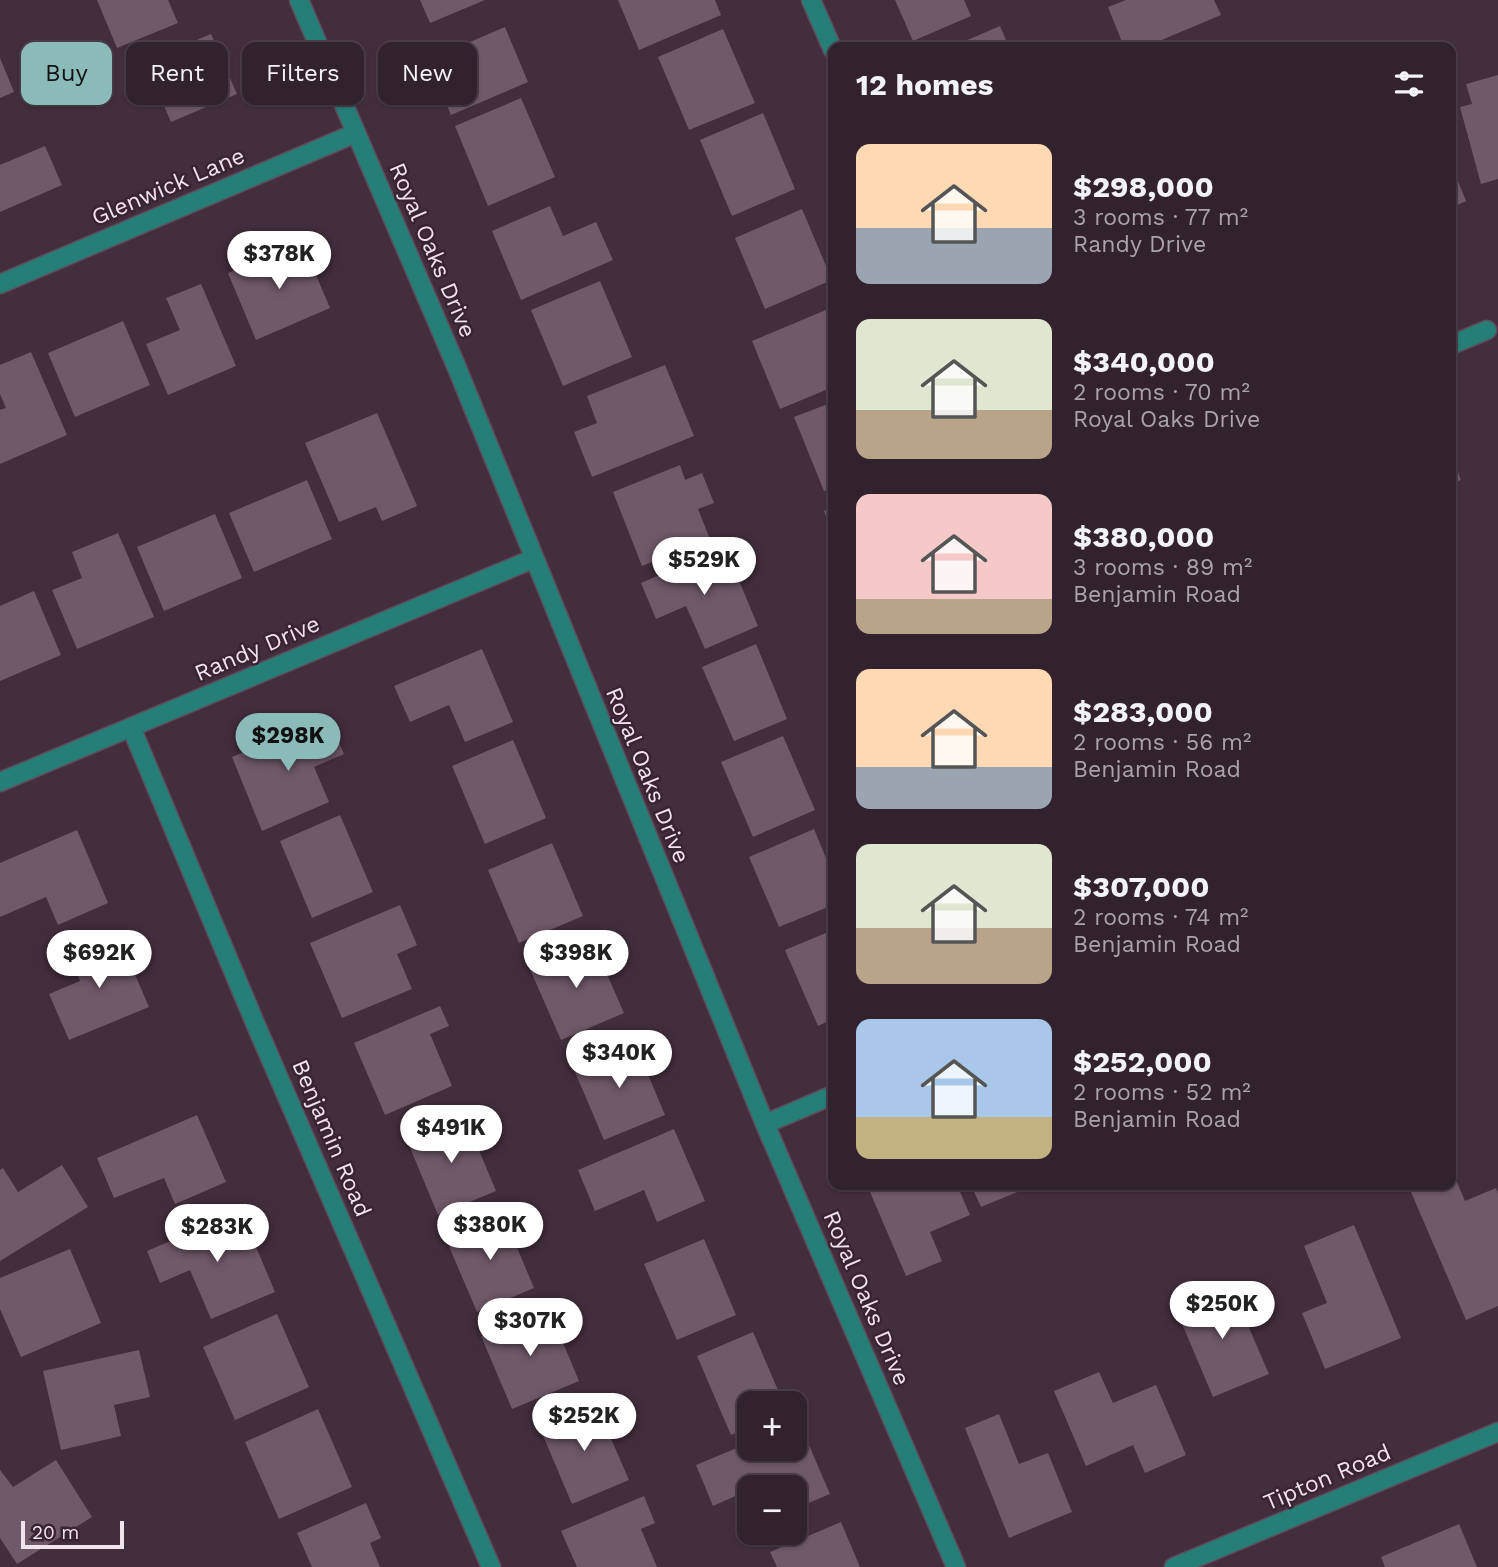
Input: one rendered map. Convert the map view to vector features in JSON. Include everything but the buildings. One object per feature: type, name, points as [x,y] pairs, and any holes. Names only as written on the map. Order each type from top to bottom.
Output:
[{"type":"street","name":"Royal Oaks Drive","points":[[299,0],[457,368],[765,1124],[956,1567]]},
{"type":"street","points":[[811,0],[829,42]]},
{"type":"street","name":"Glenwick Lane","points":[[0,284],[356,133]]},
{"type":"street","points":[[1456,343],[1487,330]]},
{"type":"street","name":"Randy Drive","points":[[0,782],[533,559]]},
{"type":"street","name":"Benjamin Road","points":[[131,727],[261,1036],[491,1567]]},
{"type":"street","points":[[765,1124],[828,1097]]},
{"type":"street","name":"Tipton Road","points":[[1174,1567],[1498,1432]]}]
